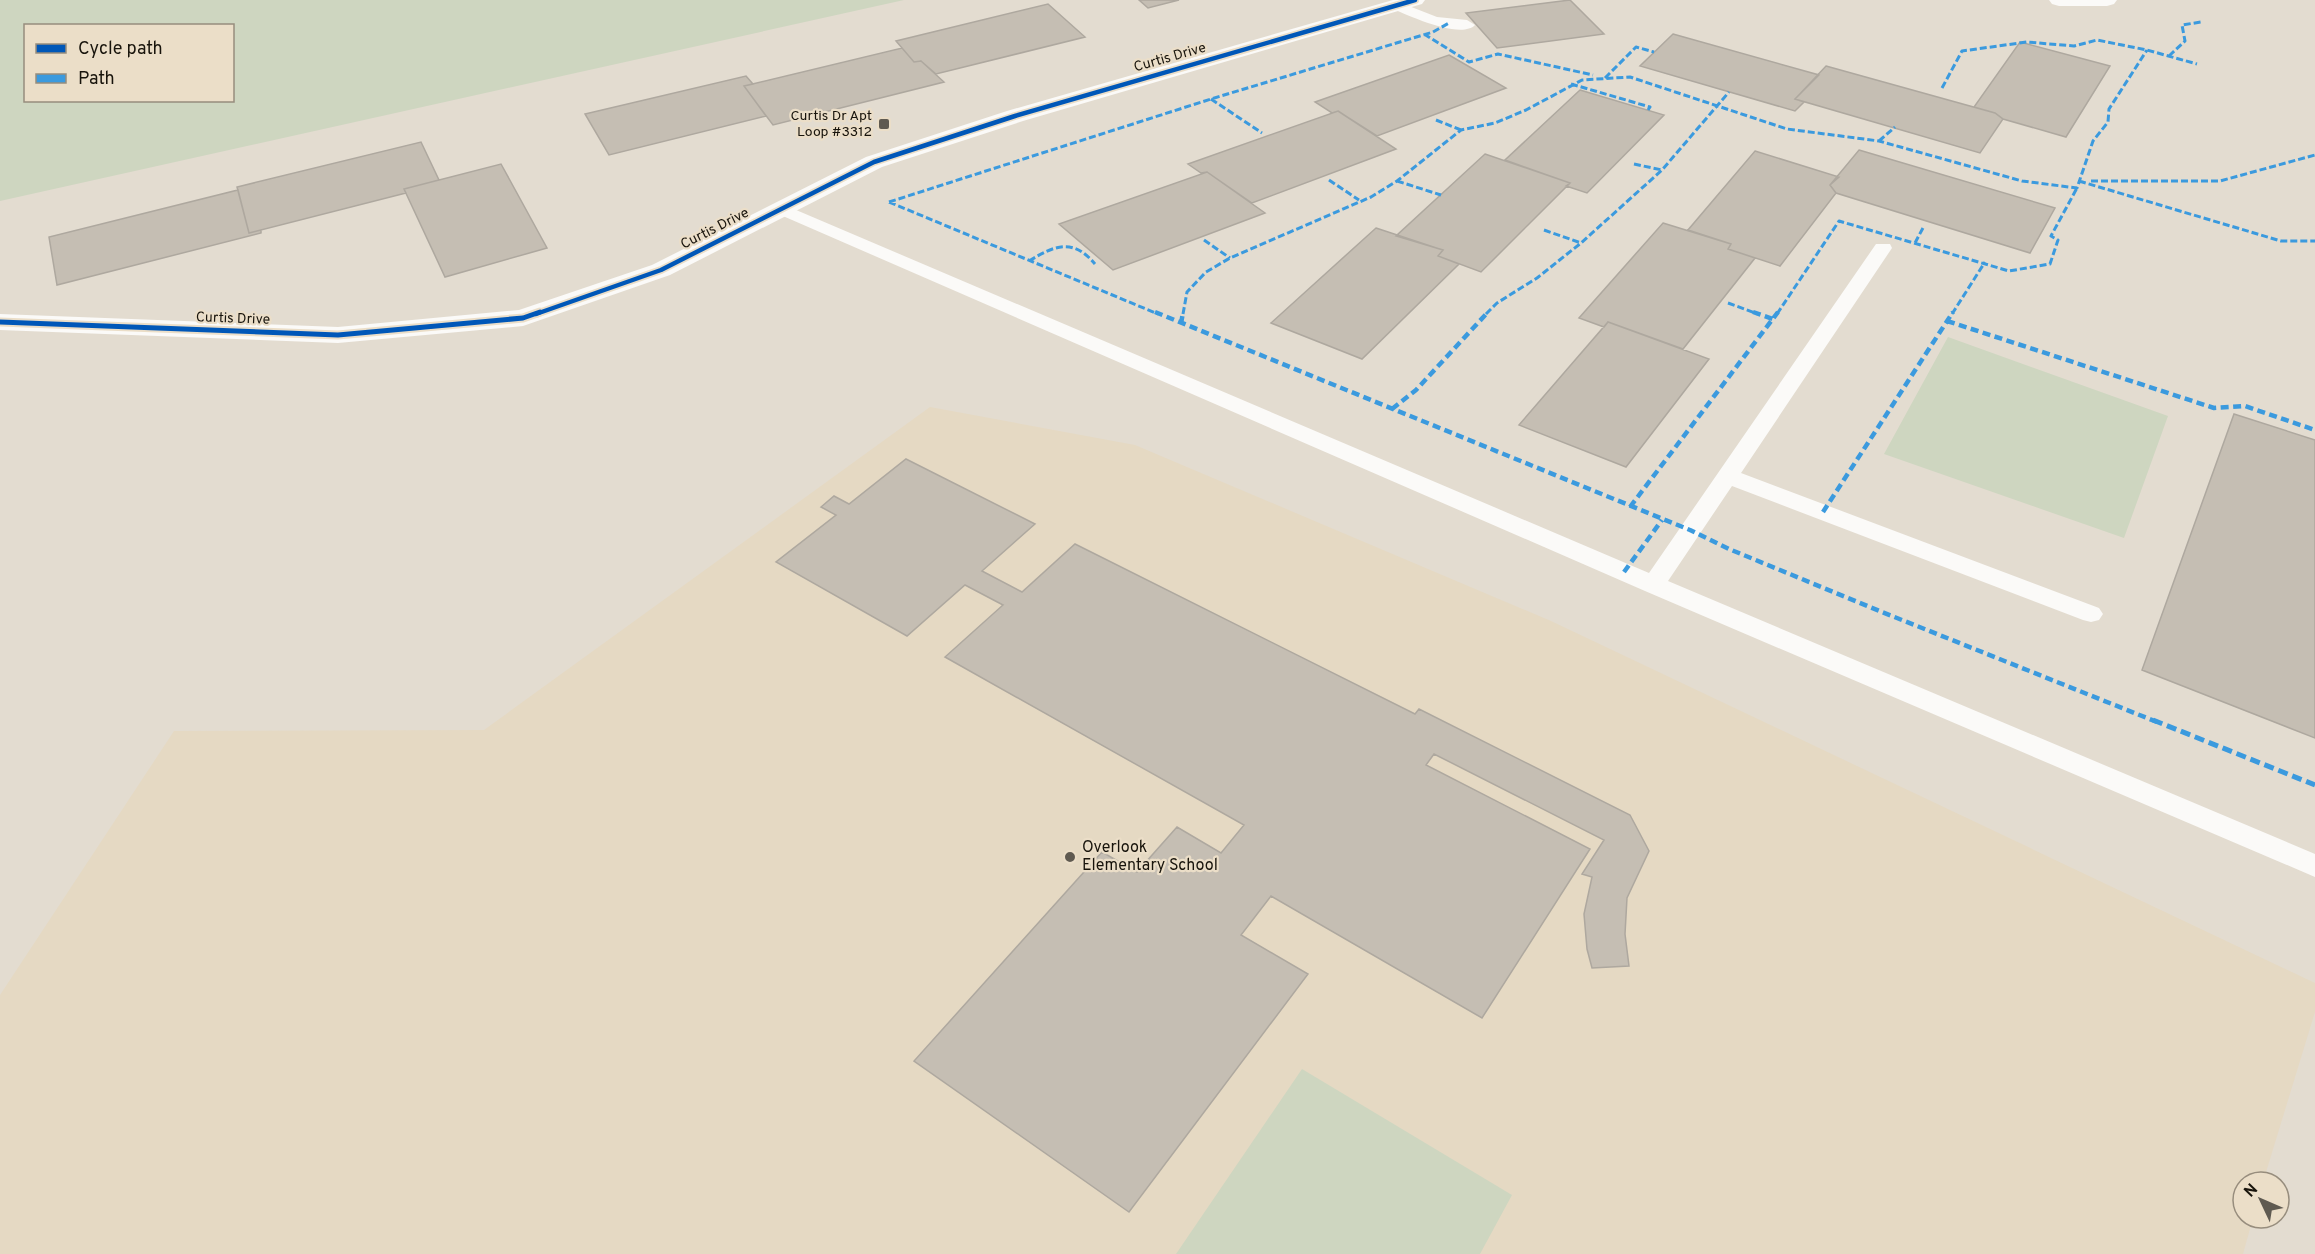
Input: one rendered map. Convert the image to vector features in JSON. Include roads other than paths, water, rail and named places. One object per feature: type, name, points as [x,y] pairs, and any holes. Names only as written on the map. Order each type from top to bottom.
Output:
[{"type":"street","points":[[2059,0],[2107,0]]},
{"type":"street","name":"Curtis Drive","points":[[0,322],[338,335],[523,318],[661,270],[873,162],[1015,116],[1405,3]]},
{"type":"lane","points":[[1405,3],[1434,21],[1467,25]]},
{"type":"lane","points":[[782,209],[1653,585],[2315,866]]},
{"type":"lane","points":[[1653,585],[1882,248]]},
{"type":"lane","points":[[1727,476],[2091,614]]},
{"type":"place","name":"Curtis Dr Apt Loop #3312","points":[[884,124]]},
{"type":"place","name":"Overlook Elementary School","points":[[1070,857]]}]
